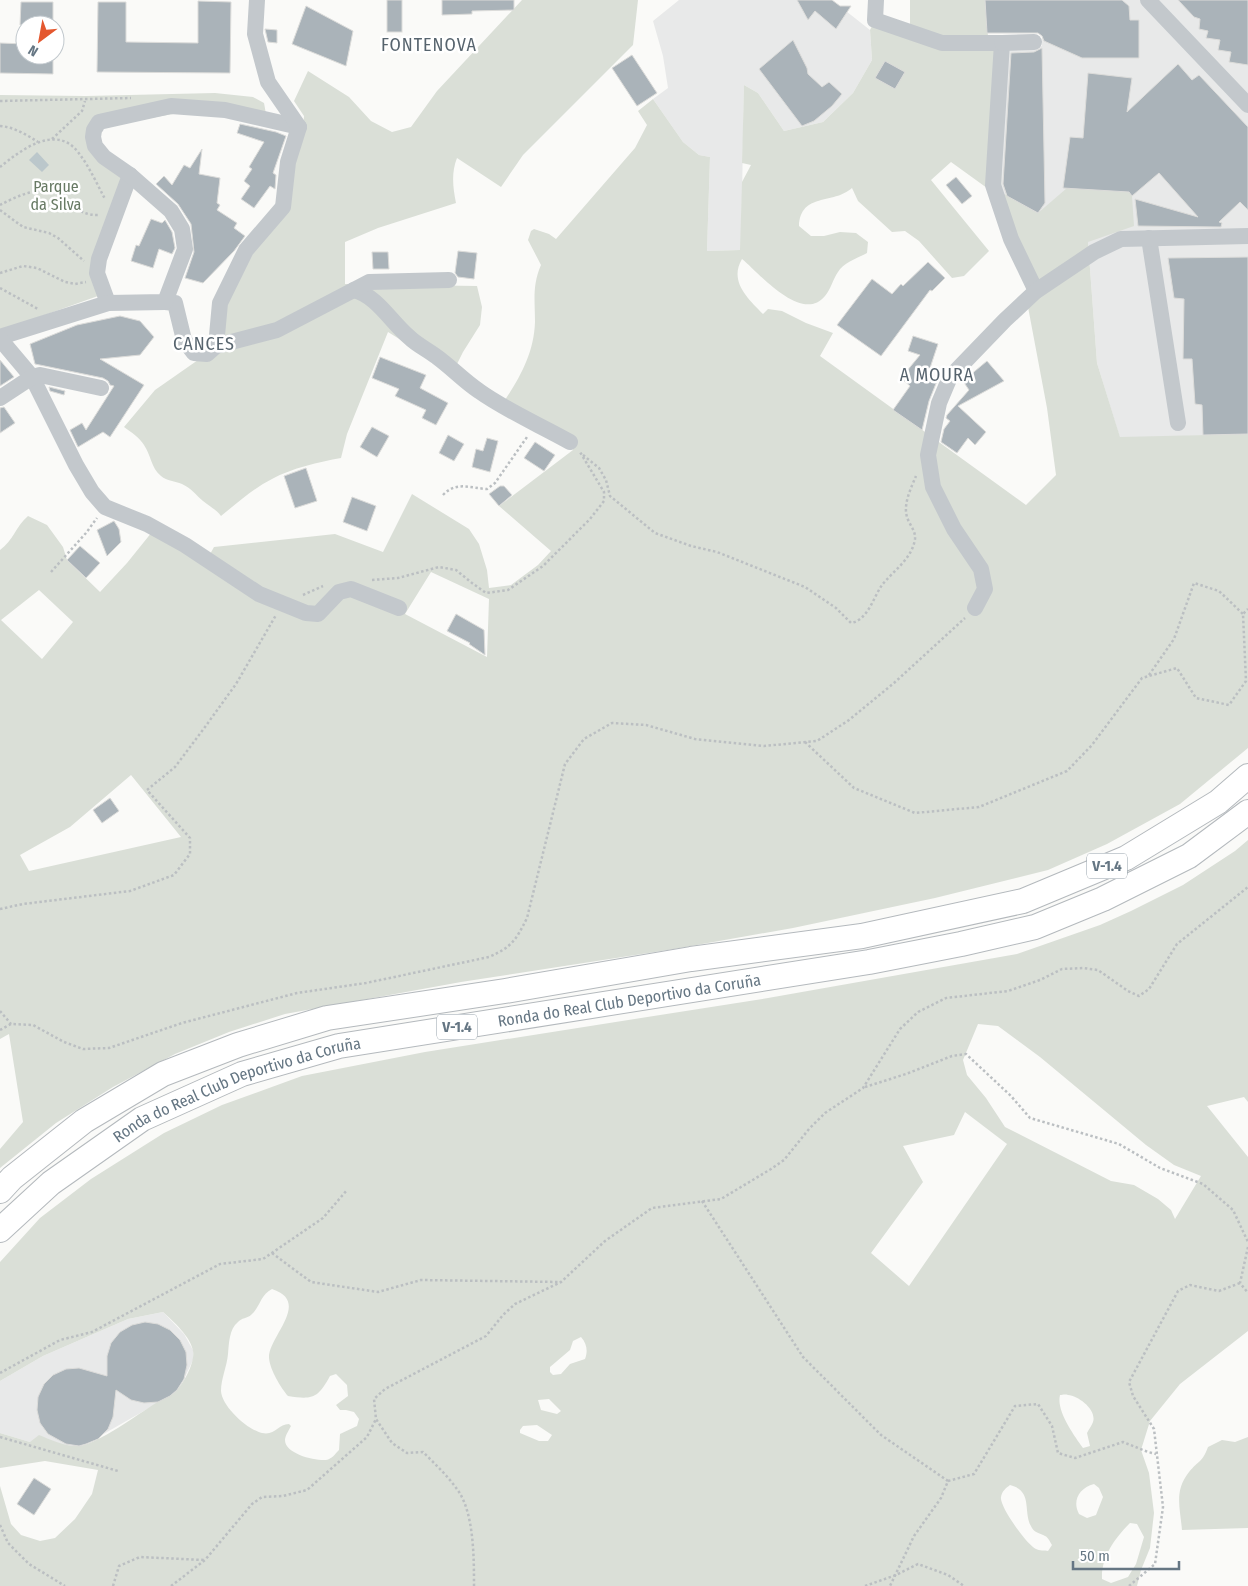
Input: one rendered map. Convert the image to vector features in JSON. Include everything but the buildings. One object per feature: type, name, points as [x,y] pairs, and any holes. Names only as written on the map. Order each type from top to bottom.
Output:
[{"type":"highway","name":"Ronda do Real Club Deportivo da Coruña","points":[[0,1191],[12,1178],[84,1121],[163,1074],[238,1045],[327,1018],[505,991],[691,959],[862,936],[1023,901],[1126,858],[1218,802],[1248,776]]},
{"type":"highway","name":"Ronda do Real Club Deportivo da Coruña","points":[[0,1230],[51,1183],[142,1119],[242,1074],[339,1046],[869,962],[1035,927],[1103,899],[1189,856],[1248,812]]},
{"type":"street","points":[[257,0],[256,34],[268,82],[299,127]]},
{"type":"street","points":[[876,0],[875,20],[942,43],[1034,42]]},
{"type":"street","points":[[1148,0],[1248,105]]},
{"type":"street","points":[[1002,43],[993,185],[1011,239],[1036,291]]},
{"type":"street","points":[[165,302],[185,249],[182,228],[171,211],[130,175],[104,157],[95,146],[92,138],[99,122],[171,106],[225,110],[299,127]]},
{"type":"street","points":[[216,346],[220,303],[246,250],[283,207],[288,162],[299,127]]},
{"type":"street","points":[[108,303],[98,276],[99,259],[130,175]]},
{"type":"street","points":[[975,608],[985,589],[981,569],[954,530],[933,487],[928,455],[939,403],[950,377],[1036,291],[1094,252],[1121,239],[1248,236]]},
{"type":"street","points":[[1149,238],[1178,423]]},
{"type":"street","points":[[399,608],[351,589],[339,592],[318,614],[306,613],[259,594],[185,545],[148,524],[106,507],[92,492],[76,465],[32,377],[0,338],[108,303],[165,302],[175,303],[184,340],[194,353],[207,354],[216,346],[278,330],[369,282],[448,280]]},
{"type":"street","points":[[354,290],[363,292],[372,299],[410,338],[439,358],[472,387],[575,447]]},
{"type":"street","points":[[0,398],[32,377],[40,375],[101,388]]},
{"type":"path","points":[[52,139],[82,111],[85,100]]},
{"type":"path","points":[[0,126],[6,126],[26,134],[38,142]]},
{"type":"path","points":[[0,167],[33,143],[52,139],[67,142],[77,150],[114,216]]},
{"type":"path","points":[[0,205],[27,193],[54,192],[74,208],[95,215],[114,216]]},
{"type":"path","points":[[0,210],[23,227],[49,232],[58,238],[98,276],[75,284],[65,282],[37,268],[23,266],[0,273]]},
{"type":"path","points":[[0,288],[40,310]]},
{"type":"path","points":[[443,495],[454,486],[487,489],[495,483],[536,423]]},
{"type":"path","points":[[575,447],[599,468],[606,480],[610,496],[655,533],[691,546],[717,552],[805,587],[836,608],[851,623],[857,622],[868,610],[882,586],[912,552],[915,536],[906,516],[907,505],[916,476],[928,455]]},
{"type":"path","points":[[369,581],[398,578],[439,567],[456,570],[486,593],[508,590],[543,566],[590,519],[604,501],[604,492],[575,447]]},
{"type":"path","points":[[51,572],[86,533],[106,507]]},
{"type":"path","points":[[805,742],[854,788],[916,813],[979,807],[1067,771],[1086,752],[1142,678],[1177,668],[1196,698],[1229,705],[1246,681],[1243,614],[1219,591],[1194,583],[1174,639],[1148,676]]},
{"type":"path","points":[[0,909],[23,904],[130,891],[174,875],[190,854],[190,838],[147,790],[175,767],[205,727],[236,684],[270,628],[282,604],[326,585]]},
{"type":"path","points":[[0,1030],[10,1024],[33,1025],[64,1042],[83,1049],[109,1048],[182,1023],[297,993],[366,983],[489,957],[506,950],[518,936],[527,918],[565,764],[584,739],[612,722],[646,725],[695,739],[764,746],[817,741],[849,720],[894,683],[975,608]]},
{"type":"path","points":[[1243,614],[1248,610]]},
{"type":"path","points":[[863,1088],[900,1029],[918,1012],[946,998],[1008,991],[1040,980],[1062,969],[1083,968],[1098,970],[1128,991],[1139,996],[1149,990],[1177,944],[1248,887]]},
{"type":"path","points":[[0,1011],[10,1024]]},
{"type":"path","points":[[474,1586],[471,1526],[460,1494],[448,1478],[423,1452],[408,1453],[392,1442],[376,1420],[374,1399],[385,1389],[486,1336],[516,1304],[561,1282],[605,1241],[652,1208],[722,1199],[771,1169],[784,1160],[809,1129],[825,1113],[863,1088],[952,1056],[966,1054],[1011,1096],[1030,1118],[1119,1144],[1160,1168],[1203,1184],[1232,1210],[1248,1242]]},
{"type":"path","points":[[0,1373],[60,1340],[92,1332],[220,1264],[263,1259],[323,1218],[347,1190]]},
{"type":"path","points":[[701,1201],[803,1357],[881,1435],[948,1480],[974,1474],[1015,1406],[1038,1404],[1052,1426],[1058,1453],[1075,1458],[1123,1442],[1156,1454]]},
{"type":"path","points":[[1240,1283],[1248,1247]]},
{"type":"path","points":[[272,1253],[311,1282],[378,1292],[421,1280],[561,1282]]},
{"type":"path","points":[[1240,1283],[1248,1293]]},
{"type":"path","points":[[1129,1586],[1155,1564],[1163,1507],[1154,1428],[1133,1396],[1129,1382],[1178,1291],[1190,1285],[1219,1291],[1240,1283]]},
{"type":"path","points":[[171,1586],[205,1560],[252,1504],[262,1497],[283,1496],[307,1490],[367,1437],[376,1420]]},
{"type":"path","points":[[0,1437],[118,1471]]},
{"type":"path","points":[[890,1586],[914,1536],[941,1498],[948,1480]]},
{"type":"path","points":[[0,1525],[8,1542],[29,1564],[65,1586]]},
{"type":"path","points":[[113,1586],[120,1566],[140,1557],[205,1560]]},
{"type":"path","points":[[865,1586],[896,1576],[918,1564],[948,1575],[964,1586]]},
{"type":"shaded area","points":[[679,0],[832,0],[870,30],[872,60],[853,93],[823,122],[784,131],[758,93],[744,85],[741,250],[707,251],[710,157],[699,155],[683,142],[653,99],[668,88],[663,56],[653,21]]},
{"type":"shaded area","points":[[1043,0],[1248,0],[1248,434],[1120,438],[1097,363],[1088,242],[1118,191],[1038,213],[1000,192],[1005,45],[1042,46]]},
{"type":"shaded area","points":[[37,152],[49,165],[42,172],[29,160]]},
{"type":"shaded area","points":[[163,1312],[184,1334],[193,1350],[193,1360],[184,1379],[177,1390],[170,1396],[86,1444],[72,1446],[30,1442],[0,1433],[0,1381],[43,1356],[128,1319]]},
{"type":"green space","points":[[522,0],[638,0],[633,45],[523,155],[501,187],[457,158],[453,180],[456,203],[378,228],[345,242],[345,284],[477,286],[482,307],[480,325],[456,366],[505,400],[526,363],[534,333],[535,286],[541,265],[528,240],[531,231],[534,229],[549,234],[556,239],[635,148],[647,125],[638,111],[653,99],[683,142],[699,155],[710,157],[707,251],[740,250],[742,182],[751,165],[742,163],[744,85],[758,93],[784,131],[823,122],[853,93],[872,60],[870,30],[875,20],[910,26],[910,0],[985,0],[988,36],[1006,37],[1001,192],[1038,213],[1067,188],[1118,191],[1119,179],[1132,196],[1134,226],[1088,242],[1097,363],[1120,437],[1248,434],[1248,748],[1180,804],[1107,844],[1048,870],[935,898],[793,928],[674,949],[461,982],[285,1014],[229,1032],[175,1054],[113,1087],[56,1123],[0,1168],[0,1149],[23,1122],[9,1034],[0,1039],[0,550],[20,524],[28,516],[47,525],[63,547],[67,560],[100,592],[152,532],[209,556],[214,547],[335,534],[383,552],[412,494],[469,529],[479,544],[487,570],[489,588],[511,585],[538,565],[551,551],[499,506],[573,450],[571,446],[388,332],[347,434],[341,458],[306,466],[280,475],[252,491],[221,516],[182,484],[161,476],[155,469],[142,442],[124,427],[155,390],[198,360],[206,360],[229,294],[251,255],[293,167],[302,142],[304,116],[294,101],[308,71],[349,97],[371,121],[392,132],[411,127],[437,91]],"holes":[[[951,162],[987,188],[1039,296],[1028,307],[1047,408],[1056,475],[1026,505],[820,356],[833,333],[806,323],[782,311],[768,309],[763,314],[751,302],[739,282],[739,267],[742,259],[770,285],[793,301],[805,304],[816,303],[825,296],[840,269],[847,263],[867,253],[868,242],[856,233],[840,232],[824,236],[811,236],[799,226],[801,215],[805,208],[812,204],[844,193],[852,188],[858,201],[892,232],[905,231],[919,241],[952,278],[964,276],[989,251],[931,180]],[[431,572],[489,599],[487,657],[405,614]],[[39,590],[73,622],[42,659],[1,620]],[[131,775],[181,837],[29,871],[20,855],[70,827]]]},
{"type":"green space","name":"Parque da Silva","points":[[215,93],[253,97],[264,103],[266,114],[217,106],[90,129],[121,174],[122,184],[98,296],[0,331],[0,95],[86,96]]},
{"type":"green space","points":[[1248,840],[1248,1102],[1244,1097],[1207,1106],[1248,1157],[1248,1331],[1180,1384],[1150,1421],[1141,1450],[1149,1473],[1154,1513],[1150,1548],[1137,1586],[0,1586],[0,1486],[11,1524],[21,1535],[40,1541],[55,1538],[75,1519],[92,1494],[98,1470],[45,1461],[0,1468],[0,1433],[30,1442],[39,1435],[59,1443],[79,1446],[97,1440],[173,1394],[191,1367],[193,1351],[189,1340],[163,1312],[128,1319],[43,1356],[0,1381],[0,1262],[40,1218],[91,1179],[164,1133],[222,1105],[302,1076],[425,1052],[768,998],[1017,954],[1100,925],[1131,911],[1183,885],[1235,851]],"holes":[[[978,1024],[998,1026],[1040,1057],[1146,1145],[1174,1165],[1201,1176],[1175,1219],[1171,1210],[1158,1199],[1134,1185],[1111,1181],[1005,1127],[986,1098],[967,1075],[963,1060]],[[965,1112],[1007,1144],[909,1286],[871,1253],[923,1182],[903,1146],[954,1135]],[[272,1289],[283,1295],[288,1302],[285,1320],[270,1350],[269,1358],[271,1368],[288,1396],[303,1398],[314,1396],[322,1389],[330,1376],[336,1374],[347,1385],[348,1396],[336,1405],[340,1410],[354,1412],[359,1419],[357,1426],[340,1434],[339,1450],[326,1460],[301,1456],[290,1449],[286,1445],[285,1440],[291,1426],[289,1424],[270,1433],[256,1431],[243,1423],[231,1411],[222,1397],[221,1386],[231,1333],[239,1321],[254,1312],[263,1297]],[[581,1337],[585,1342],[585,1359],[570,1364],[561,1374],[553,1375],[550,1372],[550,1367],[570,1350],[573,1341]],[[1060,1395],[1077,1398],[1090,1408],[1094,1417],[1087,1433],[1090,1446],[1083,1448],[1067,1423],[1061,1408]],[[549,1399],[561,1411],[557,1414],[541,1410],[538,1400]],[[537,1425],[552,1435],[548,1441],[539,1441],[520,1433],[523,1426]],[[1094,1484],[1099,1488],[1103,1497],[1096,1515],[1087,1518],[1079,1514],[1076,1504],[1078,1496],[1084,1489]],[[1010,1485],[1022,1492],[1025,1497],[1029,1522],[1032,1528],[1048,1538],[1052,1545],[1048,1551],[1037,1550],[1014,1525],[1002,1502],[1001,1497]],[[1130,1523],[1137,1524],[1144,1537],[1136,1564],[1128,1577],[1111,1583],[1102,1579],[1104,1563],[1110,1548]]]},
{"type":"green space","points":[[1248,1437],[1248,1528],[1182,1530],[1179,1500],[1184,1479],[1202,1459],[1208,1447],[1222,1440],[1235,1442]]},
{"type":"district","name":"FONTENOVA","points":[[429,45]]},
{"type":"district","name":"CANCES","points":[[204,344]]},
{"type":"district","name":"A MOURA","points":[[937,375]]}]
